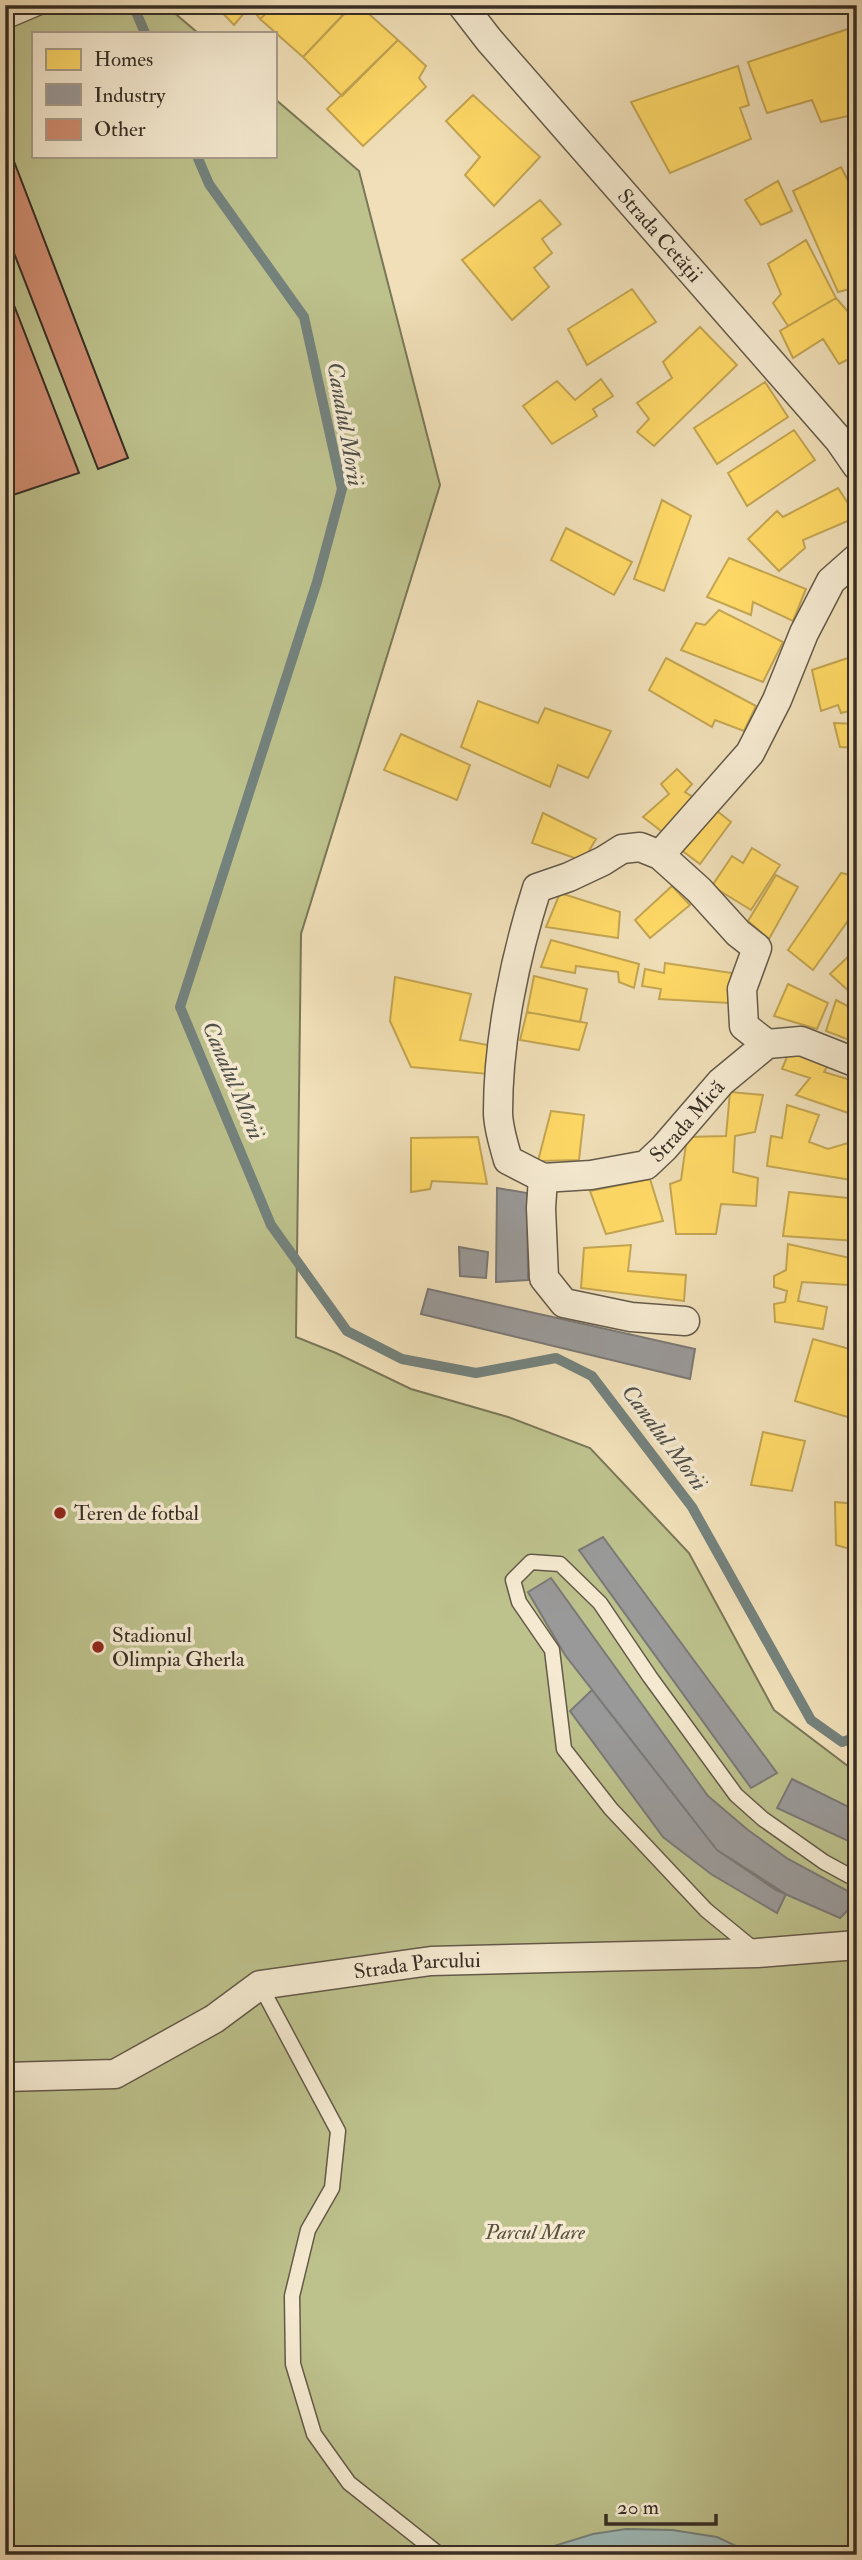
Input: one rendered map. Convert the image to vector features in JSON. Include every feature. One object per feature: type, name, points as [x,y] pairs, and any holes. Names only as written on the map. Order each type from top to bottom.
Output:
[{"type":"street","name":"Strada Cetății","points":[[462,5],[489,40],[848,437],[857,466]]},
{"type":"street","points":[[660,855],[750,752],[777,700],[804,633],[831,581],[857,558]]},
{"type":"street","points":[[685,1321],[631,1317],[564,1303],[544,1278],[541,1208],[543,1178],[508,1160],[498,1115],[503,1042],[522,935],[537,888],[581,872],[622,849],[640,847],[660,855],[699,890],[738,933],[757,948],[742,989],[744,1026],[767,1044],[801,1041],[857,1063]]},
{"type":"street","name":"Strada Mică","points":[[543,1178],[591,1175],[646,1165],[721,1082],[767,1044]]},
{"type":"street","name":"Strada Parcului","points":[[5,2077],[115,2074],[214,2019],[260,1985],[431,1961],[757,1953],[857,1945]]},
{"type":"lane","points":[[5,22],[45,5]]},
{"type":"lane","points":[[757,1953],[706,1910],[611,1809],[564,1749],[552,1650],[519,1602],[513,1580],[531,1562],[560,1564],[600,1603],[736,1795],[764,1819],[824,1862],[857,1880]]},
{"type":"lane","points":[[260,1985],[338,2131],[332,2188],[308,2230],[292,2296],[293,2364],[314,2434],[349,2483],[440,2555]]},
{"type":"green space","name":"Parcul Mare","points":[[5,5],[165,5],[197,32],[32,32],[32,158],[276,158],[276,100],[359,171],[440,485],[301,934],[296,1337],[411,1389],[508,1417],[590,1448],[689,1553],[774,1710],[857,1773],[857,2555],[5,2555]]},
{"type":"water","points":[[626,2529],[672,2530],[717,2537],[755,2555],[525,2555],[593,2534]]},
{"type":"building: Homes","points":[[215,5],[275,5],[260,19],[250,6],[234,25]]},
{"type":"building: Homes","points":[[275,5],[347,5],[350,8],[303,57],[260,19]]},
{"type":"building: Homes","points":[[352,5],[359,5],[398,40],[342,96],[303,57]]},
{"type":"building: Homes","points":[[857,26],[857,114],[821,122],[812,100],[767,113],[748,62]]},
{"type":"building: Homes","points":[[398,40],[426,66],[419,78],[426,87],[363,146],[327,109]]},
{"type":"building: Homes","points":[[738,66],[749,105],[740,108],[751,139],[670,173],[631,102]]},
{"type":"building: Homes","points":[[473,95],[540,157],[494,206],[465,175],[480,157],[446,121]]},
{"type":"building: Homes","points":[[841,167],[857,198],[857,287],[838,292],[793,191]]},
{"type":"building: Homes","points":[[778,181],[792,211],[761,225],[745,200]]},
{"type":"building: Homes","points":[[540,200],[561,224],[542,239],[552,253],[534,268],[549,287],[512,320],[462,260]]},
{"type":"building: Homes","points":[[806,240],[836,298],[788,326],[773,303],[781,294],[768,264]]},
{"type":"building: Homes","points":[[632,289],[656,322],[587,365],[568,329]]},
{"type":"building: Homes","points":[[836,298],[857,322],[857,355],[839,364],[823,339],[793,358],[780,331]]},
{"type":"building: Homes","points":[[700,327],[737,365],[654,446],[637,432],[649,419],[637,403],[672,378],[663,362]]},
{"type":"building: Homes","points":[[601,379],[613,396],[593,409],[597,416],[552,444],[523,406],[557,381],[575,400]]},
{"type":"building: Homes","points":[[765,382],[788,417],[717,464],[694,428]]},
{"type":"building: Homes","points":[[794,430],[815,460],[747,506],[728,473]]},
{"type":"building: Homes","points":[[838,488],[857,517],[803,540],[805,548],[779,571],[748,539],[777,511],[783,517]]},
{"type":"building: Homes","points":[[662,500],[691,516],[664,591],[634,579]]},
{"type":"building: Homes","points":[[566,528],[632,562],[614,595],[551,560]]},
{"type":"building: Homes","points":[[729,558],[806,589],[793,621],[753,602],[751,615],[707,597]]},
{"type":"building: Homes","points":[[719,610],[783,642],[763,682],[681,650],[696,623],[705,625]]},
{"type":"building: Homes","points":[[857,655],[857,709],[841,713],[838,705],[821,711],[812,670]]},
{"type":"building: Homes","points":[[666,658],[756,706],[744,731],[715,720],[712,727],[649,690]]},
{"type":"building: Homes","points":[[478,701],[538,723],[545,708],[611,731],[588,778],[558,765],[550,787],[461,747]]},
{"type":"building: Homes","points":[[834,723],[857,724],[857,748],[840,747]]},
{"type":"building: Homes","points":[[401,734],[470,765],[457,800],[384,770]]},
{"type":"building: Homes","points":[[677,769],[692,784],[685,792],[699,801],[669,837],[643,817],[669,794],[661,784]]},
{"type":"building: Homes","points":[[712,807],[731,822],[700,864],[680,849]]},
{"type":"building: Homes","points":[[543,813],[596,839],[583,861],[532,843]]},
{"type":"building: Homes","points":[[752,848],[780,865],[751,910],[712,886],[732,856],[743,863]]},
{"type":"building: Homes","points":[[841,873],[857,876],[857,908],[813,970],[788,950]]},
{"type":"building: Homes","points":[[776,875],[798,887],[769,939],[748,921]]},
{"type":"building: Homes","points":[[672,886],[690,905],[650,938],[635,920]]},
{"type":"building: Homes","points":[[560,893],[620,912],[618,938],[546,927]]},
{"type":"building: Homes","points":[[551,940],[639,964],[634,988],[619,982],[618,972],[576,966],[575,973],[541,967]]},
{"type":"building: Homes","points":[[857,948],[857,987],[851,993],[830,974]]},
{"type":"building: Homes","points":[[665,963],[732,973],[729,1003],[659,999],[661,989],[642,986],[645,969],[664,973]]},
{"type":"building: Homes","points":[[534,976],[587,989],[580,1022],[527,1012]]},
{"type":"building: Homes","points":[[395,977],[471,994],[460,1040],[488,1045],[488,1074],[411,1067],[390,1021]]},
{"type":"building: Homes","points":[[788,984],[828,1003],[817,1029],[774,1016]]},
{"type":"building: Homes","points":[[836,1000],[857,1011],[857,1043],[826,1031]]},
{"type":"building: Homes","points":[[527,1012],[587,1023],[579,1050],[520,1040]]},
{"type":"building: Homes","points":[[789,1052],[828,1065],[824,1072],[857,1082],[857,1116],[796,1095],[810,1078],[782,1069]]},
{"type":"building: Homes","points":[[730,1092],[763,1095],[755,1132],[735,1136],[733,1172],[758,1178],[756,1206],[721,1204],[716,1234],[676,1234],[670,1184],[681,1180],[687,1137],[726,1136]]},
{"type":"building: Homes","points":[[787,1105],[819,1115],[809,1142],[828,1149],[848,1143],[857,1145],[857,1181],[767,1166],[771,1136],[782,1138]]},
{"type":"building: Homes","points":[[551,1111],[584,1115],[579,1160],[538,1161]]},
{"type":"building: Homes","points":[[478,1137],[487,1184],[432,1181],[430,1189],[411,1192],[411,1138]]},
{"type":"building: Homes","points":[[650,1179],[663,1221],[606,1234],[590,1191]]},
{"type":"building: Homes","points":[[789,1192],[857,1199],[857,1241],[783,1236]]},
{"type":"building: Homes","points":[[788,1244],[850,1258],[849,1285],[802,1282],[798,1301],[827,1307],[823,1329],[775,1322],[774,1304],[785,1302],[787,1291],[774,1287],[774,1276],[786,1270]]},
{"type":"building: Homes","points":[[631,1245],[628,1271],[686,1275],[684,1301],[581,1288],[584,1248]]},
{"type":"building: Homes","points":[[813,1339],[857,1351],[857,1420],[795,1401]]},
{"type":"building: Homes","points":[[763,1432],[805,1441],[792,1491],[751,1485]]},
{"type":"building: Homes","points":[[835,1502],[857,1504],[857,1551],[836,1545]]},
{"type":"building: Industry","points":[[497,1188],[527,1193],[528,1280],[496,1282]]},
{"type":"building: Industry","points":[[459,1247],[488,1252],[486,1278],[460,1276]]},
{"type":"building: Industry","points":[[428,1289],[695,1349],[690,1379],[421,1314]]},
{"type":"building: Industry","points":[[603,1537],[777,1773],[751,1788],[579,1550]]},
{"type":"building: Industry","points":[[551,1578],[708,1796],[788,1859],[857,1896],[857,1901],[840,1918],[776,1890],[717,1850],[565,1655],[528,1592]]},
{"type":"building: Industry","points":[[592,1690],[717,1850],[786,1894],[777,1913],[711,1874],[663,1837],[570,1711]]},
{"type":"building: Industry","points":[[792,1779],[857,1811],[857,1845],[777,1808]]},
{"type":"building: Other","points":[[5,138],[128,458],[98,469],[5,230]]},
{"type":"building: Other","points":[[5,282],[79,473],[13,495],[5,473]]},
{"type":"waterway","name":"Canalul Morii","points":[[133,5],[145,32]]},
{"type":"waterway","name":"Canalul Morii","points":[[198,158],[209,184],[304,317],[342,489],[317,582],[180,1007],[271,1225],[347,1331],[402,1359],[476,1373],[556,1358],[592,1376],[692,1507],[811,1720],[842,1742],[857,1737]]},
{"type":"place","name":"Teren de fotbal","points":[[60,1513]]},
{"type":"place","name":"Stadionul Olimpia Gherla","points":[[98,1647]]}]
